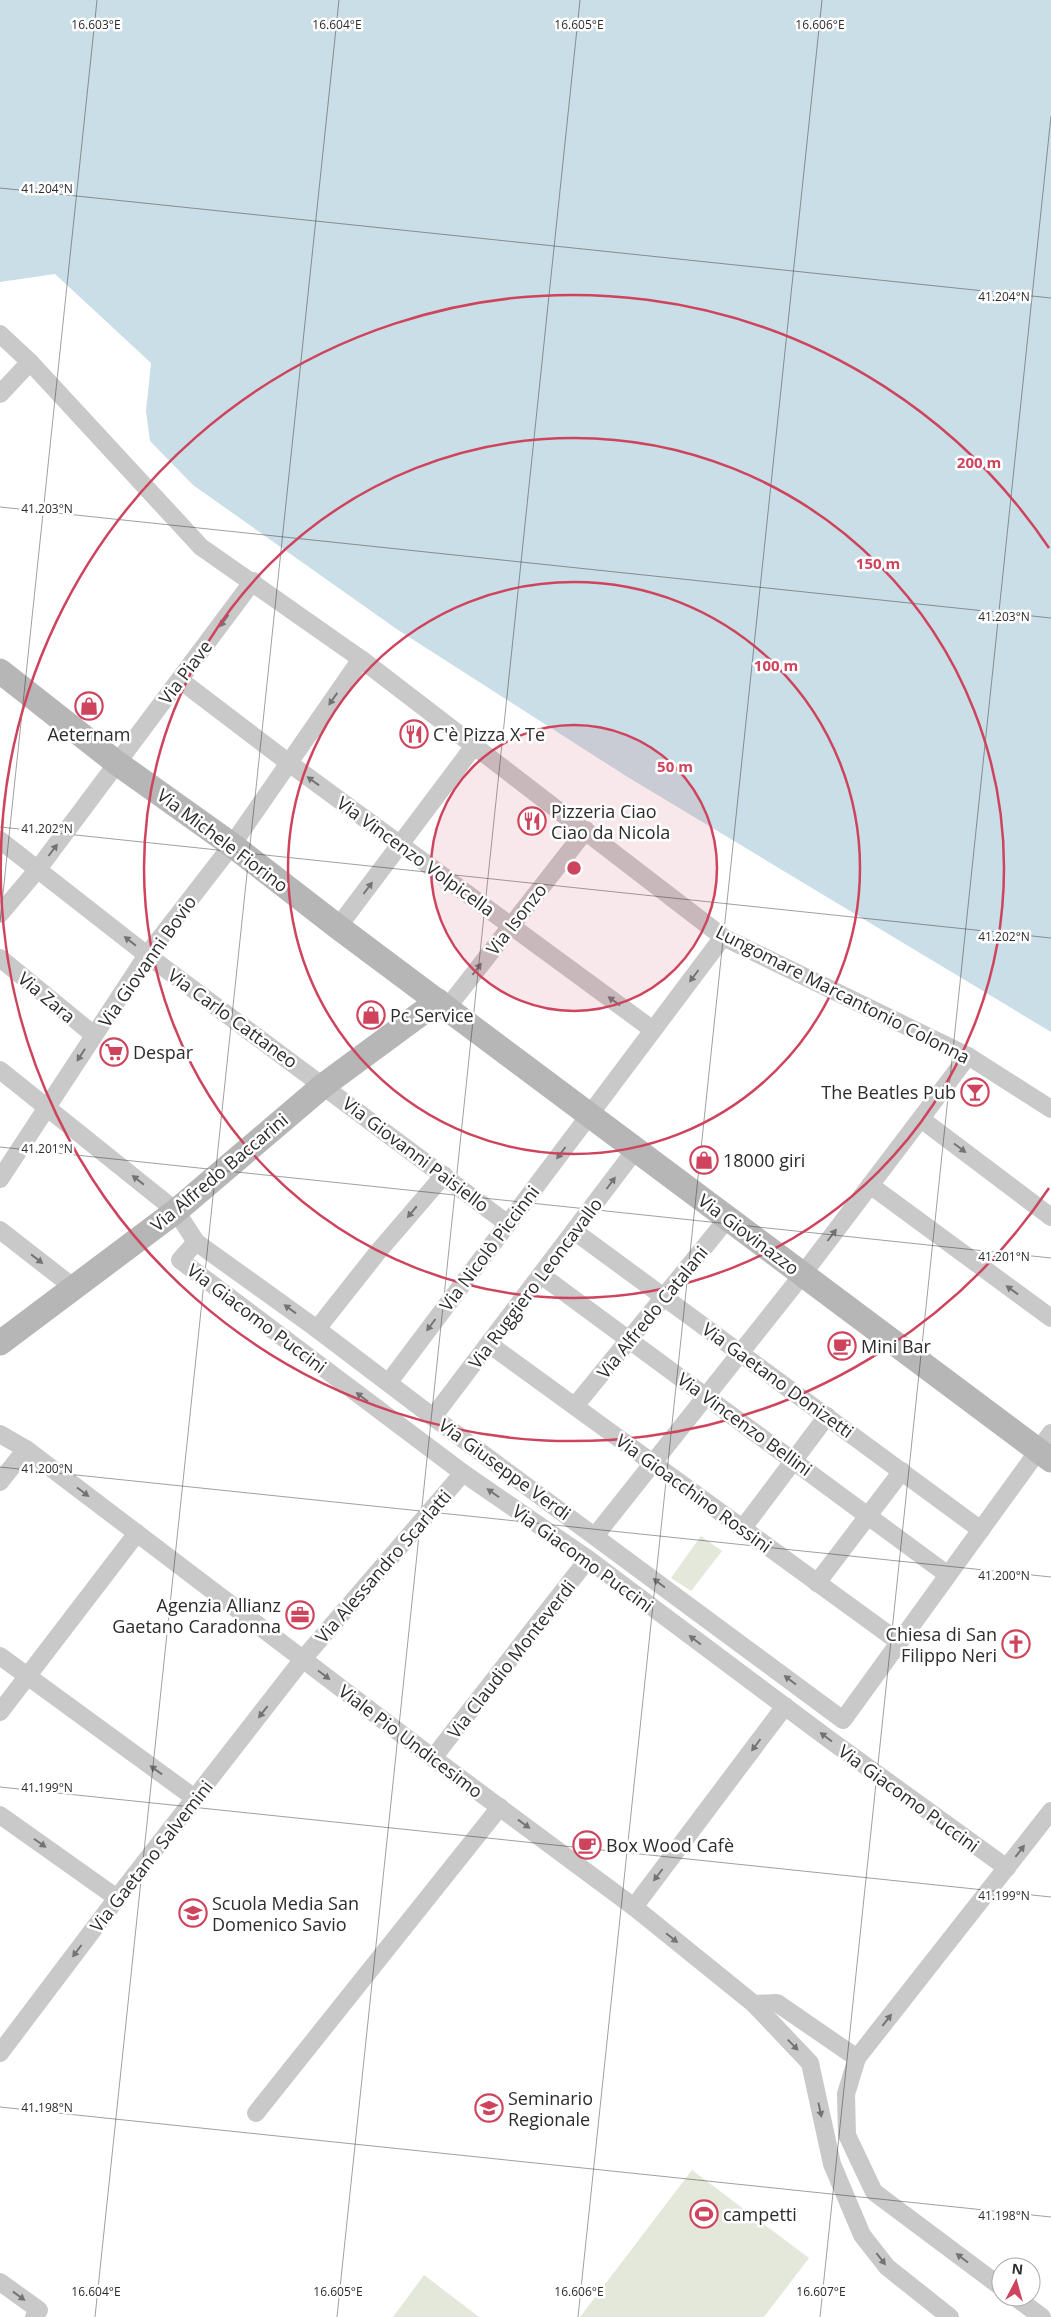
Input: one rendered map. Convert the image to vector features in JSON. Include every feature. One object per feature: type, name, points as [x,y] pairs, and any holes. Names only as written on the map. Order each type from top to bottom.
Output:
[{"type":"street","name":"Lungomare Marcantonio Colonna","points":[[0,334],[30,362],[201,547],[361,659],[723,936],[968,1056],[1051,1108]]},
{"type":"street","points":[[0,394],[30,362]]},
{"type":"street","name":"Via Piave","points":[[0,914],[38,869],[252,581]]},
{"type":"street","name":"Via Giovanni Bovio","points":[[0,1179],[147,955],[232,845],[361,659]]},
{"type":"street","name":"Via Michele Fiorino","points":[[0,671],[118,763],[232,845],[338,927],[443,1004]]},
{"type":"street","name":"Via Vincenzo Volpicella","points":[[180,680],[289,763],[653,1030]]},
{"type":"street","points":[[338,927],[474,746]]},
{"type":"street","name":"Via Isonzo","points":[[443,1004],[511,925],[586,830]]},
{"type":"street","name":"Via Carlo Cattaneo","points":[[0,840],[147,955],[324,1084]]},
{"type":"street","name":"Via Nicolò Piccinni","points":[[389,1382],[723,936]]},
{"type":"street","name":"Via Zara","points":[[0,958],[94,1035]]},
{"type":"street","name":"Via Alfredo Baccarini","points":[[0,1343],[176,1211],[324,1084],[443,1004]]},
{"type":"street","name":"Via Giovinazzo","points":[[443,1004],[803,1274],[1047,1448]]},
{"type":"street","points":[[595,1536],[803,1274],[968,1056]]},
{"type":"street","name":"Via Giuseppe Verdi","points":[[0,1070],[176,1211],[196,1242],[389,1382],[433,1417],[843,1720],[899,1642]]},
{"type":"street","name":"Via Giovanni Paisiello","points":[[324,1084],[508,1224]]},
{"type":"street","points":[[921,1119],[1051,1217]]},
{"type":"street","name":"Via Ruggiero Leoncavallo","points":[[433,1417],[636,1149]]},
{"type":"street","points":[[317,1329],[377,1253],[444,1175]]},
{"type":"street","points":[[870,1185],[1051,1318]]},
{"type":"street","name":"Via Alfredo Catalani","points":[[576,1406],[728,1218]]},
{"type":"street","points":[[0,1230],[73,1287]]},
{"type":"street","name":"Via Gaetano Donizetti","points":[[574,1231],[981,1530]]},
{"type":"street","name":"Via Giacomo Puccini","points":[[196,1242],[180,1260],[463,1473],[588,1559],[1007,1868]]},
{"type":"street","name":"Via Vincenzo Bellini","points":[[541,1275],[948,1575]]},
{"type":"street","name":"Via Gioacchino Rossini","points":[[489,1344],[899,1642]]},
{"type":"street","points":[[743,1528],[827,1416]]},
{"type":"street","name":"Viale Pio Undicesimo","points":[[0,1434],[26,1449],[433,1758],[634,1907],[754,2004],[810,2063],[832,2164],[862,2235],[887,2267],[950,2317]]},
{"type":"street","points":[[899,1642],[981,1530],[1047,1448]]},
{"type":"street","points":[[0,1482],[26,1449]]},
{"type":"street","points":[[817,1582],[902,1472]]},
{"type":"street","name":"Via Alessandro Scarlatti","points":[[303,1659],[463,1473]]},
{"type":"street","points":[[0,1712],[136,1533]]},
{"type":"street","name":"Via Claudio Monteverdi","points":[[433,1758],[588,1559]]},
{"type":"street","points":[[0,1656],[196,1799]]},
{"type":"street","name":"Via Gaetano Salvemini","points":[[0,2053],[117,1898],[196,1799],[303,1659]]},
{"type":"street","points":[[634,1907],[785,1706]]},
{"type":"street","points":[[256,2113],[500,1807]]},
{"type":"street","points":[[991,2280],[874,2192],[847,2135],[846,2094],[857,2058],[1051,1811]]},
{"type":"street","points":[[0,1815],[117,1898]]},
{"type":"street","points":[[754,2004],[777,2003],[857,2058]]},
{"type":"street","points":[[0,2282],[36,2313]]},
{"type":"street","points":[[1028,2307],[1042,2317]]},
{"type":"shaded area","points":[[701,1536],[722,1551],[691,1591],[671,1578]]},
{"type":"shaded area","name":"campetti","points":[[692,2170],[809,2258],[764,2317],[580,2317]]},
{"type":"shaded area","points":[[424,2275],[479,2317],[393,2317]]},
{"type":"water","points":[[0,0],[1051,0],[1051,1032],[626,776],[398,630],[193,485],[150,441],[146,411],[151,363],[55,274],[0,282]]},
{"type":"place","name":"Aeternam","points":[[89,706]]},
{"type":"place","name":"C'è Pizza X Te","points":[[414,734]]},
{"type":"place","name":"Pizzeria Ciao Ciao da Nicola","points":[[532,821]]},
{"type":"place","name":"Pc Service","points":[[371,1015]]},
{"type":"place","name":"Despar","points":[[114,1052]]},
{"type":"place","name":"The Beatles Pub","points":[[975,1092]]},
{"type":"place","name":"18000 giri","points":[[704,1160]]},
{"type":"place","name":"Mini Bar","points":[[842,1346]]},
{"type":"place","name":"Agenzia Allianz Gaetano Caradonna","points":[[300,1615]]},
{"type":"place","name":"Chiesa di San Filippo Neri","points":[[1016,1644]]},
{"type":"place","name":"Box Wood Cafè","points":[[587,1845]]},
{"type":"place","name":"Scuola Media San Domenico Savio","points":[[193,1913]]},
{"type":"place","name":"Seminario Regionale","points":[[489,2108]]},
{"type":"place","name":"campetti","points":[[704,2214]]}]
